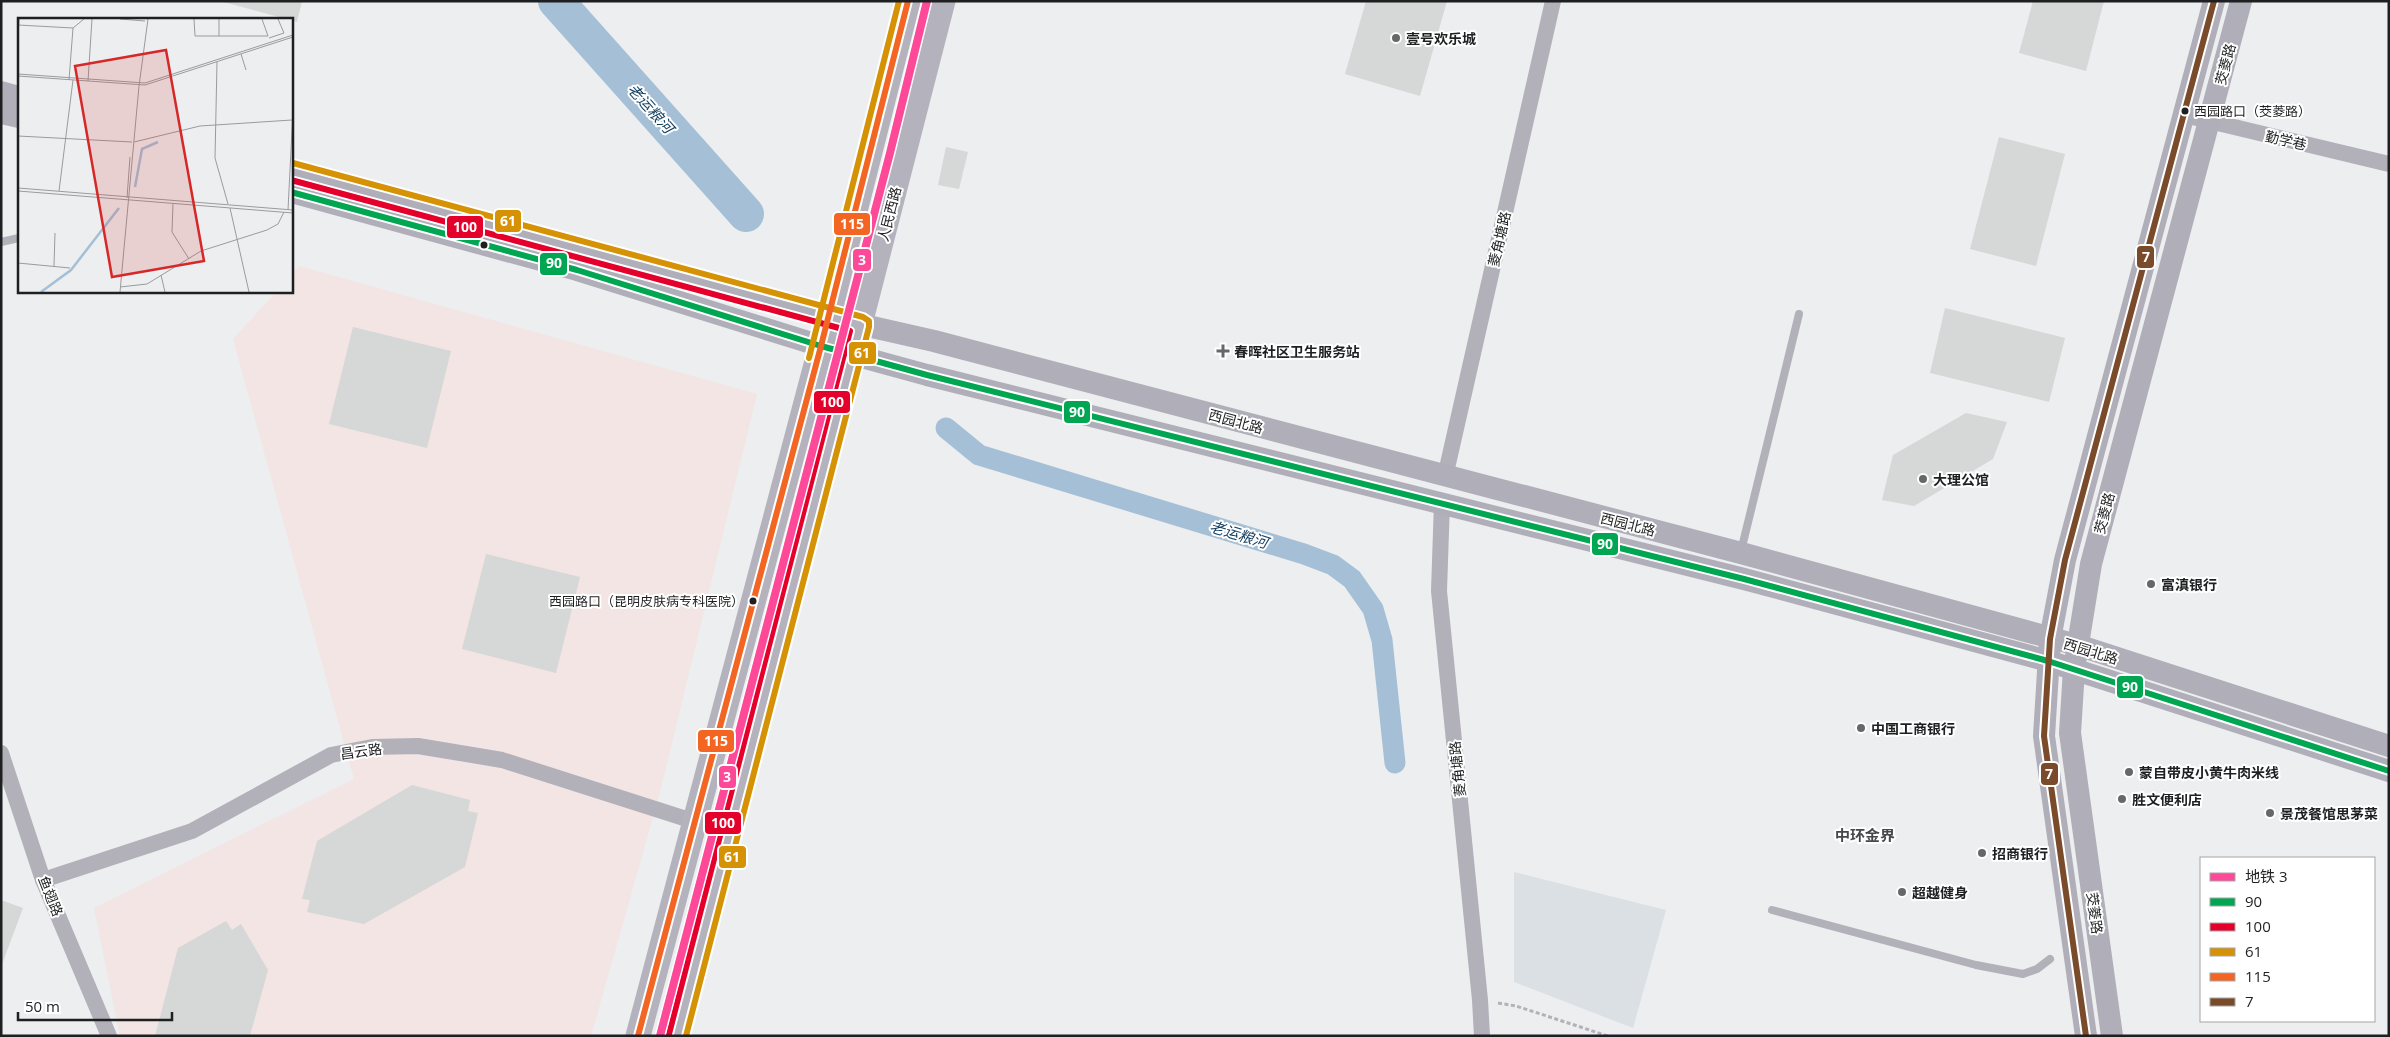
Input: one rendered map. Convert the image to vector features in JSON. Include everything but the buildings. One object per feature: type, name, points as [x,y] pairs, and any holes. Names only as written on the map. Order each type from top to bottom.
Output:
[{"type":"main road","points":[[638,1036],[821,346],[908,1]]},
{"type":"main road","name":"人民西路","points":[[677,1036],[943,1]]},
{"type":"main road","name":"茭菱路","points":[[2086,1036],[2044,736],[2050,639],[2065,560],[2214,1]]},
{"type":"main road","name":"茭菱路","points":[[2112,1036],[2070,733],[2074,669],[2091,564],[2241,1]]},
{"type":"main road","points":[[1,92],[18,97]]},
{"type":"main road","points":[[1,113],[18,118]]},
{"type":"main road","name":"西园北路","points":[[292,171],[828,317],[934,341],[1445,477],[1741,553],[2077,645],[2389,746]]},
{"type":"main road","name":"西园北路","points":[[292,192],[577,270],[821,346],[927,375],[1442,502],[1735,577],[2048,661],[2389,771]]},
{"type":"street","name":"菱角塘路","points":[[1445,477],[1553,1]]},
{"type":"street","name":"勤学巷","points":[[2184,115],[2389,164]]},
{"type":"street","name":"菱角塘路","points":[[1442,502],[1439,591],[1482,1036]]},
{"type":"street","name":"昌云路","points":[[43,880],[192,831],[331,755],[372,747],[418,746],[502,760],[696,822]]},
{"type":"street","name":"鱼翅路","points":[[1,753],[43,880],[109,1036]]},
{"type":"lane","points":[[1,242],[18,238]]},
{"type":"lane","points":[[1741,553],[1799,314]]},
{"type":"lane","points":[[1772,910],[1976,964],[2023,974],[2037,969],[2050,959]]},
{"type":"path","points":[[1480,1000],[1516,1006],[1608,1036]]},
{"type":"shaded area","points":[[299,266],[757,394],[659,796],[591,1036],[120,1036],[94,908],[354,779],[233,339],[276,292],[292,292],[292,274]]},
{"type":"shaded area","points":[[1514,872],[1666,910],[1633,1028],[1514,982]]},
{"type":"waterway","name":"老运粮河","points":[[556,1],[746,214]]},
{"type":"waterway","name":"老运粮河","points":[[946,428],[979,455],[1304,554],[1333,565],[1352,579],[1373,609],[1382,640],[1395,763]]},
{"type":"metro line","name":"3","points":[[660,1036],[890,153],[927,1]]},
{"type":"transit line","name":"61","points":[[809,358],[899,1]]},
{"type":"transit line","name":"115","points":[[638,1036],[821,346],[908,1]]},
{"type":"transit line","name":"7","points":[[2086,1036],[2044,736],[2050,639],[2065,560],[2214,1]]},
{"type":"transit line","name":"61","points":[[293,163],[863,317],[869,321],[686,1036]]},
{"type":"transit line","name":"100","points":[[292,180],[850,331],[669,1034]]},
{"type":"transit line","name":"90","points":[[292,192],[577,270],[821,346],[927,375],[1744,579],[2048,661],[2389,771]]},
{"type":"place","name":"壹号欢乐城","points":[[1396,38]]},
{"type":"place","name":"西园路口（茭菱路）","points":[[2185,111]]},
{"type":"place","name":"春晖社区卫生服务站","points":[[1223,351]]},
{"type":"place","name":"大理公馆","points":[[1923,479]]},
{"type":"place","name":"富滇银行","points":[[2151,584]]},
{"type":"place","name":"西园路口（昆明皮肤病专科医院）","points":[[753,601]]},
{"type":"place","name":"中国工商银行","points":[[1861,728]]},
{"type":"place","name":"蒙自带皮小黄牛肉米线","points":[[2129,772]]},
{"type":"place","name":"胜文便利店","points":[[2122,799]]},
{"type":"place","name":"景茂餐馆思茅菜","points":[[2270,813]]},
{"type":"place","name":"招商银行","points":[[1982,853]]},
{"type":"place","name":"超越健身","points":[[1902,892]]},
{"type":"district","name":"中环金界","points":[[1865,835]]}]
